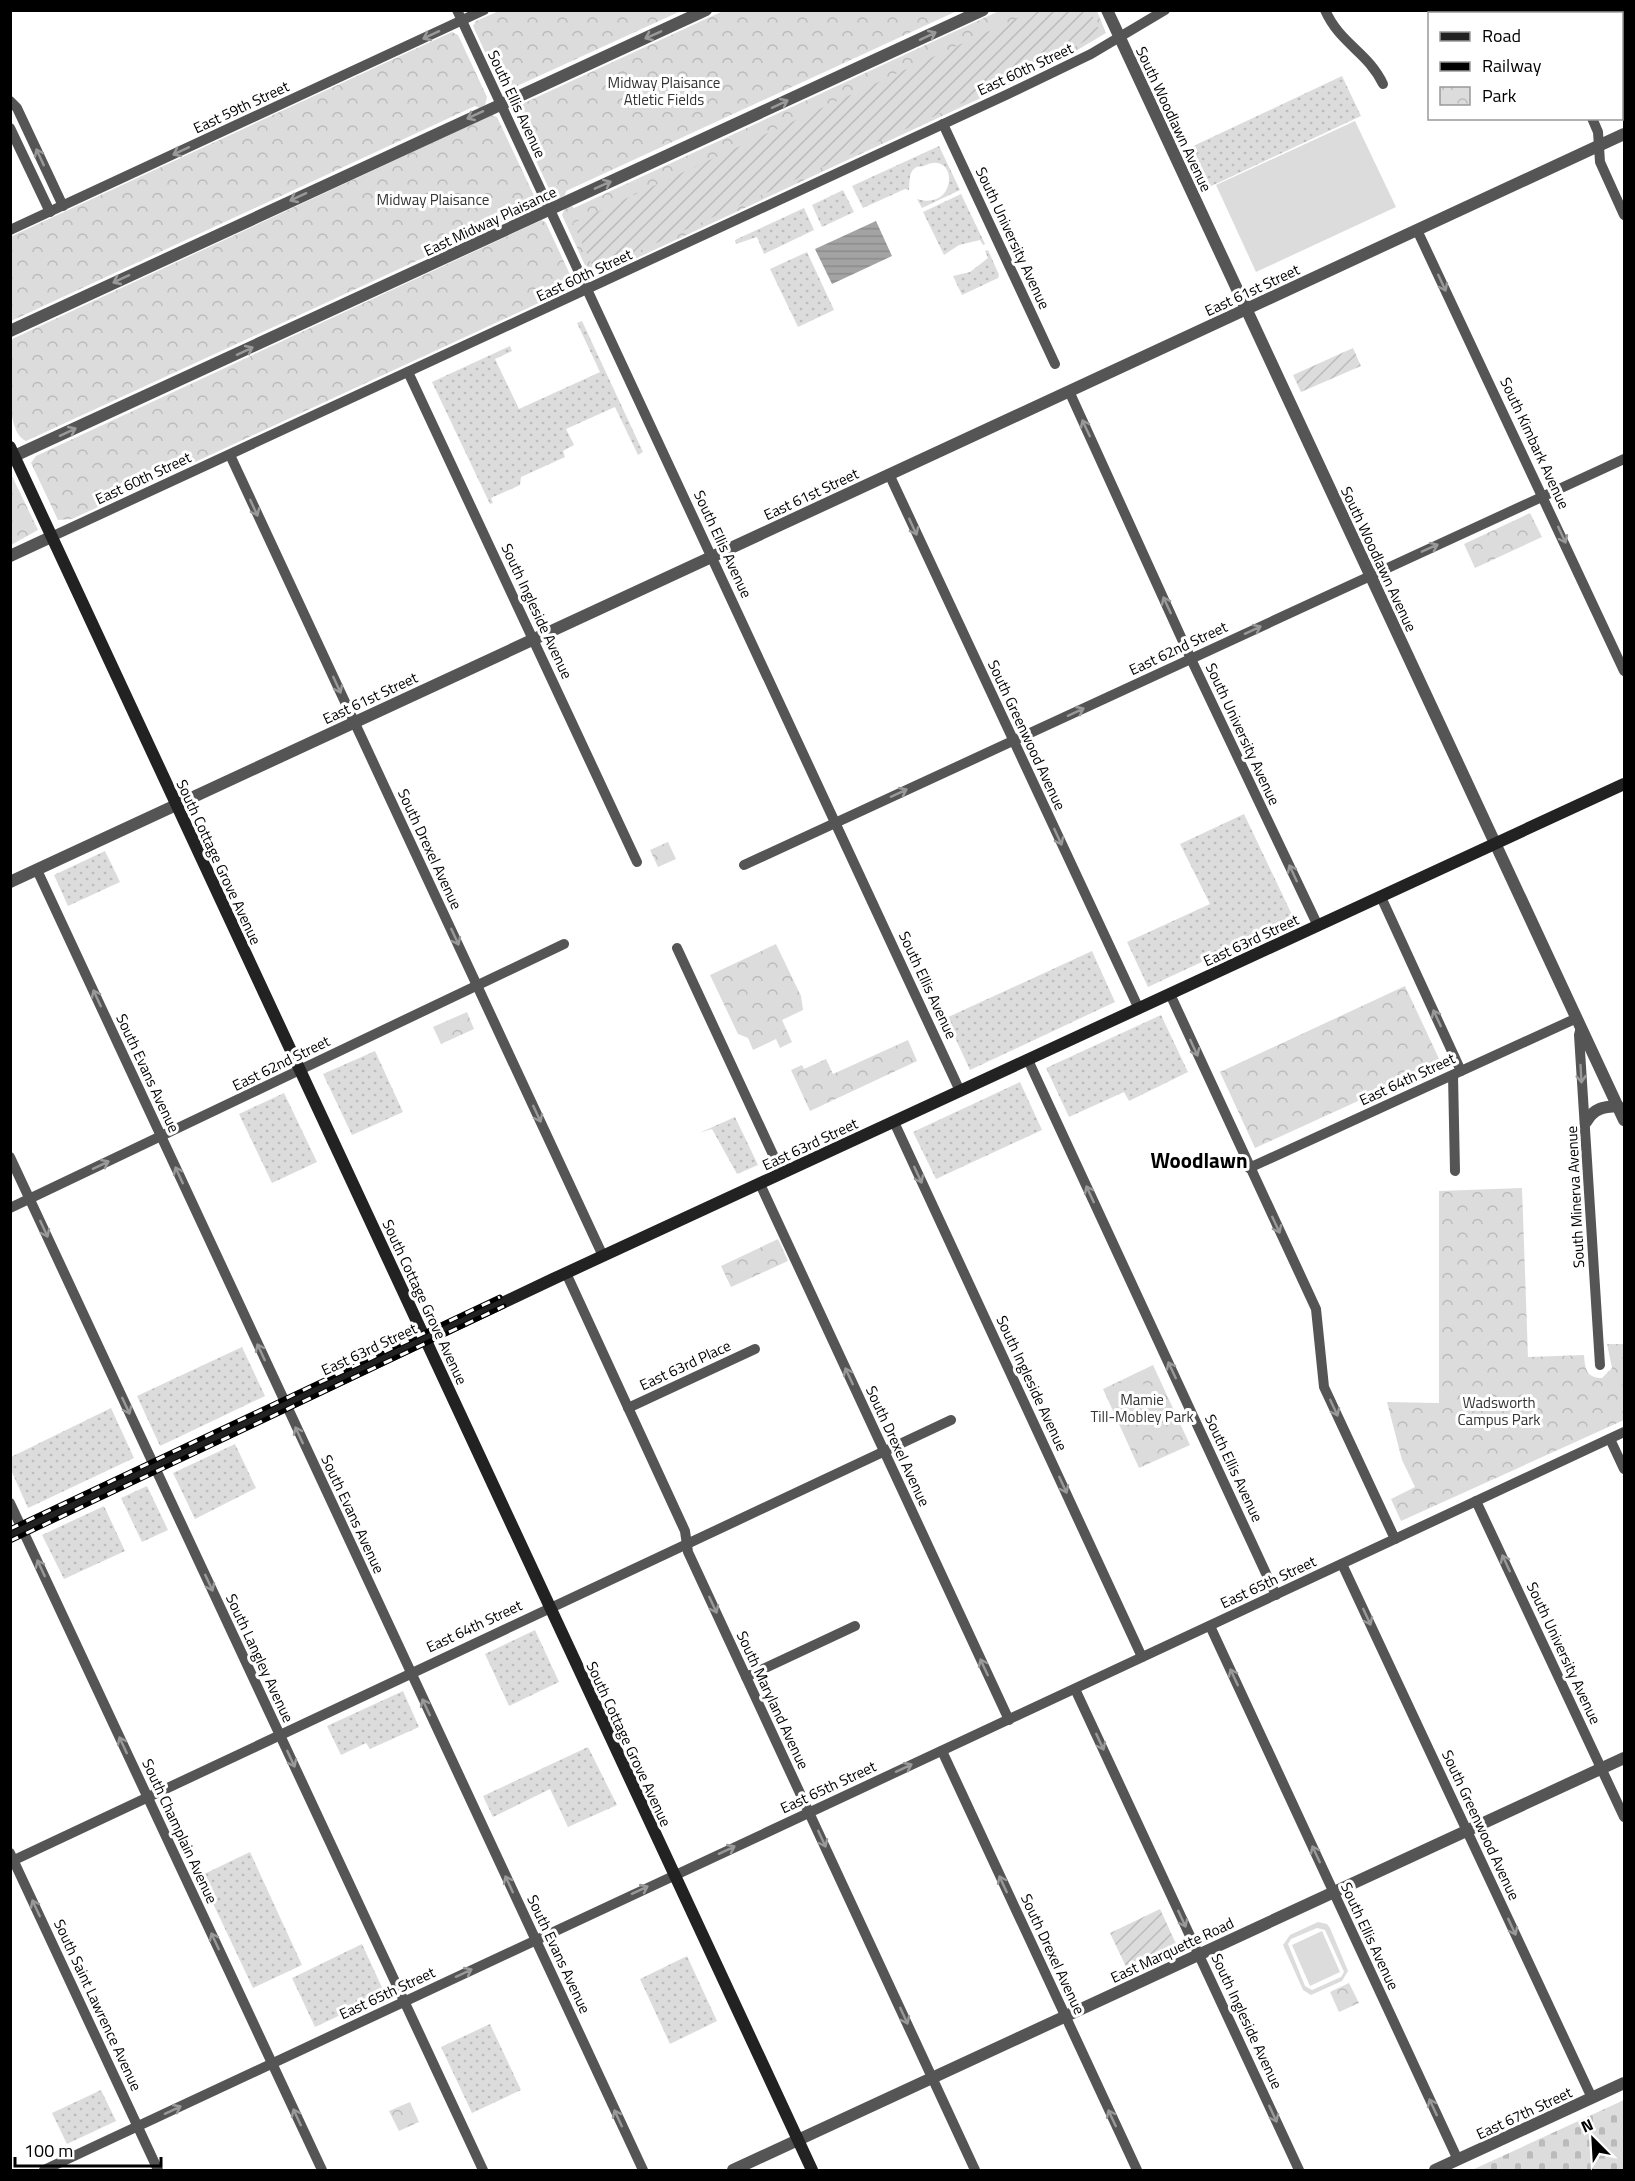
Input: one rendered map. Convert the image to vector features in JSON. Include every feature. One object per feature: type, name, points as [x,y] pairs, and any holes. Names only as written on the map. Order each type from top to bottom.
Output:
[{"type":"main road","name":"South Cottage Grove Avenue","points":[[12,454],[812,2170]]},
{"type":"main road","name":"East 63rd Street","points":[[10,1536],[566,1273],[1624,784]]},
{"type":"street","name":"East 59th Street","points":[[10,230],[459,16],[484,10]]},
{"type":"street","points":[[10,331],[706,10]]},
{"type":"street","name":"East Midway Plaisance","points":[[12,454],[983,10]]},
{"type":"street","name":"South Woodlawn Avenue","points":[[1107,10],[1579,1022],[1621,1105],[1624,1120]]},
{"type":"street","name":"East 60th Street","points":[[10,556],[943,124],[1091,54],[1165,10]]},
{"type":"street","points":[[1325,10],[1333,29],[1368,60],[1383,84]]},
{"type":"street","name":"South Ellis Avenue","points":[[459,16],[960,1091]]},
{"type":"street","points":[[10,100],[18,108],[63,206]]},
{"type":"street","points":[[1593,120],[1598,132],[1600,162],[1624,215]]},
{"type":"street","name":"South University Avenue","points":[[943,124],[1055,364]]},
{"type":"street","points":[[10,128],[50,212]]},
{"type":"street","name":"East 61st Street","points":[[10,882],[1624,134]]},
{"type":"street","name":"South Kimbark Avenue","points":[[1417,230],[1544,496],[1624,671]]},
{"type":"street","name":"South Ingleside Avenue","points":[[408,372],[637,862]]},
{"type":"street","name":"South University Avenue","points":[[1069,391],[1191,658],[1318,926]]},
{"type":"street","name":"South Drexel Avenue","points":[[230,455],[603,1256]]},
{"type":"street","name":"East 62nd Street","points":[[744,865],[1624,459]]},
{"type":"street","name":"South Greenwood Avenue","points":[[889,474],[1139,1009]]},
{"type":"street","name":"South Evans Avenue","points":[[37,870],[643,2170]]},
{"type":"street","points":[[1381,897],[1457,1073],[1455,1171]]},
{"type":"street","name":"East 62nd Street","points":[[10,1208],[564,944]]},
{"type":"street","points":[[677,948],[782,1174]]},
{"type":"street","points":[[1170,994],[1316,1309],[1324,1387],[1395,1539]]},
{"type":"street","name":"East 64th Street","points":[[1249,1168],[1457,1073],[1579,1022]]},
{"type":"street","name":"South Minerva Avenue","points":[[1579,1022],[1600,1365]]},
{"type":"street","name":"South Ellis Avenue","points":[[1028,1060],[1276,1595]]},
{"type":"street","points":[[1586,1122],[1592,1112],[1601,1107],[1621,1105]]},
{"type":"street","name":"South Ingleside Avenue","points":[[894,1122],[1142,1658]]},
{"type":"street","name":"South Langley Avenue","points":[[10,1157],[483,2170]]},
{"type":"street","name":"South Drexel Avenue","points":[[760,1184],[1009,1720]]},
{"type":"street","name":"South Maryland Avenue","points":[[566,1273],[685,1531],[688,1552],[975,2170]]},
{"type":"street","name":"East 63rd Place","points":[[628,1408],[755,1349]]},
{"type":"street","name":"East 64th Street","points":[[12,1858],[148,1797],[951,1420]]},
{"type":"street","name":"East 65th Street","points":[[44,2170],[1624,1432]]},
{"type":"street","points":[[1610,1439],[1624,1469]]},
{"type":"street","name":"South University Avenue","points":[[1476,1501],[1624,1817]]},
{"type":"street","name":"South Champlain Avenue","points":[[10,1503],[322,2170]]},
{"type":"street","name":"South Greenwood Avenue","points":[[1342,1564],[1592,2098]]},
{"type":"street","points":[[746,1677],[855,1626]]},
{"type":"street","name":"South Ellis Avenue","points":[[1210,1626],[1458,2160]]},
{"type":"street","name":"South Ingleside Avenue","points":[[1076,1689],[1299,2170]]},
{"type":"street","name":"South Drexel Avenue","points":[[942,1751],[1137,2170]]},
{"type":"street","name":"East Marquette Road","points":[[733,2170],[1624,1758]]},
{"type":"street","name":"South Saint Lawrence Avenue","points":[[12,1858],[158,2170]]},
{"type":"street","name":"East 67th Street","points":[[1435,2170],[1624,2083]]},
{"type":"green space","points":[[1035,10],[1090,11],[1100,32],[1039,68],[595,271],[573,223]]},
{"type":"green space","points":[[499,11],[681,11],[517,86],[517,91],[509,93],[503,91],[473,26],[476,21]]},
{"type":"green space","name":"Midway Plaisance Atletic Fields","points":[[723,11],[957,11],[566,191],[565,195],[558,199],[552,195],[512,110],[515,103],[521,100],[524,103]]},
{"type":"green space","points":[[999,11],[1097,11],[1106,33],[1052,65],[596,277],[589,274],[562,215],[565,208],[570,205],[574,208]]},
{"type":"green space","name":"Midway Plaisance","points":[[452,32],[458,35],[487,97],[485,105],[480,108],[475,106],[11,321],[10,237]]},
{"type":"green space","points":[[1342,76],[1361,116],[1207,188],[1189,148]]},
{"type":"green space","name":"Midway Plaisance","points":[[492,115],[497,117],[537,202],[534,210],[528,213],[525,211],[26,441],[19,435],[11,411],[10,340]]},
{"type":"green space","points":[[1355,121],[1396,207],[1256,272],[1216,185]]},
{"type":"green space","points":[[939,146],[960,190],[922,208],[917,199],[931,201],[941,197],[947,190],[948,172],[943,165],[935,163],[913,170],[910,175],[909,190],[905,189],[863,208],[852,186]]},
{"type":"green space","points":[[843,190],[854,212],[822,227],[812,205]]},
{"type":"green space","points":[[961,194],[985,244],[983,245],[980,240],[959,245],[944,255],[923,212]]},
{"type":"green space","points":[[804,208],[814,230],[764,254],[757,237],[736,244],[735,240]]},
{"type":"green space","name":"Midway Plaisance","points":[[542,220],[546,223],[573,281],[571,288],[72,519],[58,520],[31,463],[36,456]]},
{"type":"green space","points":[[988,250],[999,275],[998,278],[962,295],[953,276],[970,272],[988,258],[985,251]]},
{"type":"green space","points":[[807,252],[834,310],[798,327],[770,269]]},
{"type":"green space","points":[[582,321],[643,452],[638,455],[615,407],[566,429],[574,445],[563,451],[565,457],[521,477],[520,485],[491,498],[493,503],[490,504],[432,382],[510,346],[512,351],[495,359],[519,409],[600,372],[577,323]]},
{"type":"green space","points":[[1353,348],[1361,366],[1301,392],[1293,375]]},
{"type":"green space","points":[[11,474],[38,530],[10,545]]},
{"type":"green space","points":[[1530,513],[1542,537],[1475,568],[1464,544]]},
{"type":"green space","points":[[1244,814],[1294,919],[1148,987],[1127,942],[1210,904],[1180,844]]},
{"type":"green space","points":[[668,842],[676,859],[658,867],[650,850]]},
{"type":"green space","points":[[105,851],[120,882],[68,906],[54,875]]},
{"type":"green space","points":[[776,944],[801,996],[803,1010],[782,1020],[792,1042],[780,1048],[776,1039],[753,1050],[748,1038],[738,1034],[710,975]]},
{"type":"green space","points":[[1092,951],[1115,1002],[970,1070],[946,1018]]},
{"type":"green space","points":[[1405,986],[1441,1063],[1255,1148],[1220,1072]]},
{"type":"green space","points":[[467,1012],[474,1029],[441,1044],[433,1027]]},
{"type":"green space","points":[[1161,1015],[1188,1072],[1129,1101],[1124,1092],[1069,1117],[1046,1068]]},
{"type":"green space","points":[[908,1040],[917,1061],[810,1111],[791,1070],[802,1065],[804,1069],[826,1059],[833,1074]]},
{"type":"green space","points":[[375,1051],[403,1112],[352,1135],[323,1074]]},
{"type":"green space","points":[[1020,1082],[1042,1130],[936,1179],[913,1132]]},
{"type":"green space","points":[[284,1093],[317,1162],[272,1183],[239,1114]]},
{"type":"green space","points":[[735,1117],[758,1165],[737,1174],[712,1129],[699,1133]]},
{"type":"green space","name":"Wadsworth Campus Park","points":[[1522,1188],[1528,1357],[1584,1355],[1587,1371],[1597,1378],[1602,1378],[1612,1368],[1607,1344],[1624,1344],[1624,1420],[1401,1521],[1391,1499],[1415,1487],[1402,1460],[1387,1402],[1439,1403],[1439,1191]]},
{"type":"green space","points":[[778,1239],[788,1261],[731,1287],[721,1266]]},
{"type":"green space","points":[[242,1347],[265,1396],[160,1446],[137,1396]]},
{"type":"green space","name":"Mamie Till-Mobley Park","points":[[1153,1365],[1190,1445],[1139,1468],[1103,1389]]},
{"type":"green space","points":[[1139,1375],[1156,1410],[1126,1424],[1110,1388]]},
{"type":"green space","points":[[111,1408],[134,1458],[28,1508],[11,1470],[11,1457]]},
{"type":"green space","points":[[235,1444],[256,1488],[195,1519],[173,1473]]},
{"type":"green space","points":[[147,1486],[168,1530],[142,1542],[121,1498]]},
{"type":"green space","points":[[104,1506],[125,1551],[64,1579],[42,1535]]},
{"type":"green space","points":[[535,1630],[559,1682],[509,1706],[485,1654]]},
{"type":"green space","points":[[403,1691],[419,1727],[370,1749],[366,1743],[341,1755],[327,1726]]},
{"type":"green space","points":[[588,1747],[617,1805],[568,1827],[550,1789],[493,1817],[483,1796]]},
{"type":"green space","points":[[250,1852],[302,1965],[253,1988],[200,1876]]},
{"type":"green space","points":[[1160,1909],[1178,1948],[1128,1971],[1110,1933]]},
{"type":"green space","points":[[1318,1922],[1327,1924],[1348,1971],[1342,1981],[1311,1995],[1303,1990],[1283,1945],[1290,1935]],"holes":[[[1317,1928],[1325,1930],[1344,1972],[1341,1977],[1312,1990],[1305,1986],[1288,1944],[1291,1939]]]},
{"type":"green space","points":[[1322,1931],[1340,1972],[1310,1986],[1292,1945]]},
{"type":"green space","points":[[362,1944],[385,1994],[315,2027],[292,1978]]},
{"type":"green space","points":[[687,1956],[717,2021],[670,2044],[640,1979]]},
{"type":"green space","points":[[1349,1983],[1359,2003],[1339,2012],[1330,1992]]},
{"type":"green space","points":[[490,2024],[521,2090],[472,2113],[441,2047]]},
{"type":"green space","points":[[101,2090],[116,2121],[67,2144],[52,2113]]},
{"type":"green space","points":[[1624,2100],[1624,2170],[1472,2170]]},
{"type":"green space","points":[[410,2102],[419,2122],[399,2131],[389,2111]]},
{"type":"shaded area","points":[[876,221],[892,256],[832,284],[815,249]]},
{"type":"railway","points":[[10,1529],[500,1297]]},
{"type":"railway","points":[[10,1541],[504,1306]]},
{"type":"district","name":"Woodlawn","points":[[1199,1160]]}]
